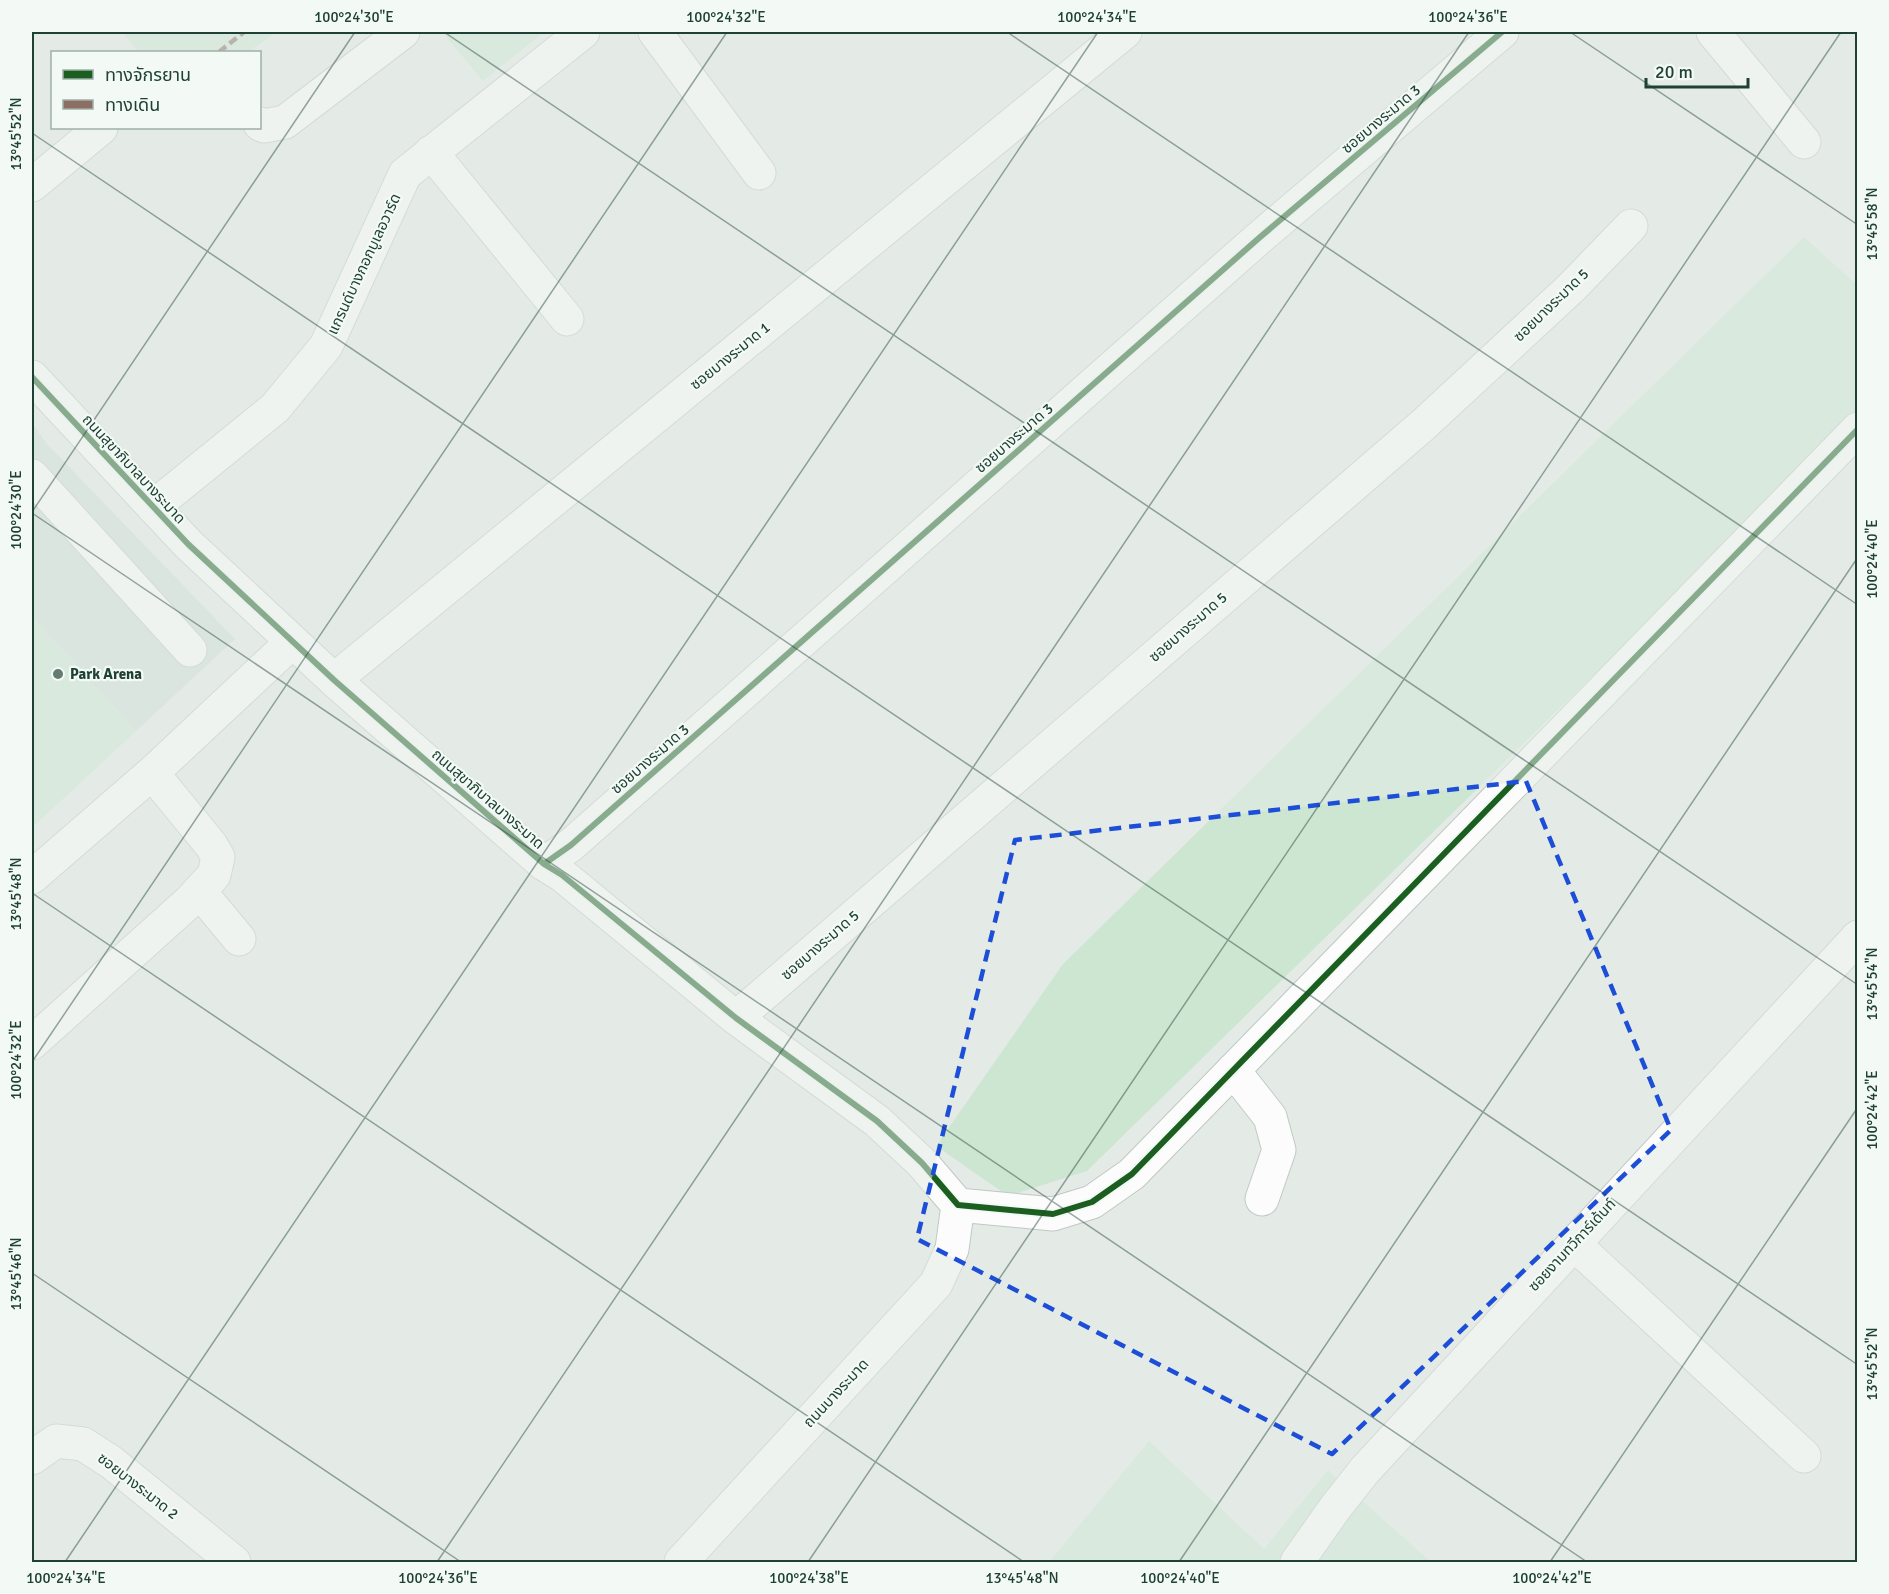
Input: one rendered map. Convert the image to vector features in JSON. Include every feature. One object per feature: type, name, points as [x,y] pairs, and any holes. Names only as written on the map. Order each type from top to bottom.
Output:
[{"type":"street","points":[[261,124],[264,126],[285,122],[403,32]]},
{"type":"street","name":"แกรนด์บางกอกบูเลอวาร์ด","points":[[153,507],[275,408],[326,346],[405,174],[583,32]]},
{"type":"street","points":[[656,32],[759,173]]},
{"type":"street","name":"ซอยบางระมาด 1","points":[[334,680],[1125,32]]},
{"type":"street","name":"ซอยบางระมาด 3","points":[[544,864],[580,837],[1259,238],[1502,32]]},
{"type":"street","points":[[1713,32],[1804,142]]},
{"type":"street","points":[[32,185],[100,129]]},
{"type":"street","points":[[431,152],[567,319]]},
{"type":"street","name":"ซอยบางระมาด 5","points":[[736,1018],[1423,425],[1571,288],[1631,226]]},
{"type":"street","name":"ถนนสุขาภิบาลบางระมาด","points":[[32,381],[188,544],[334,680],[544,864],[562,875],[736,1018],[877,1121],[922,1162],[958,1205]]},
{"type":"street","points":[[958,1205],[1053,1214],[1092,1202],[1132,1174],[1857,429]]},
{"type":"street","points":[[32,476],[190,650]]},
{"type":"street","points":[[32,877],[152,773],[292,642]]},
{"type":"street","points":[[32,1043],[200,892],[214,875],[218,857],[211,845],[152,773]]},
{"type":"street","points":[[200,892],[239,939]]},
{"type":"street","name":"ซอยงามทวีการ์เด้นท์","points":[[1297,1563],[1365,1470],[1857,937]]},
{"type":"street","points":[[1233,1070],[1270,1118],[1279,1150],[1262,1199]]},
{"type":"street","name":"ถนนบางระมาด","points":[[681,1563],[936,1284],[952,1249],[958,1205]]},
{"type":"street","points":[[1574,1244],[1804,1456]]},
{"type":"street","name":"ซอยบางระมาด 2","points":[[33,1457],[56,1441],[83,1444],[111,1462],[234,1563]]},
{"type":"highlighted area","points":[[1526,781],[1671,1130],[1332,1454],[917,1239],[1015,840]]},
{"type":"shaded area","points":[[32,423],[47,444],[235,639],[136,731],[32,616]]},
{"type":"green space","points":[[122,32],[277,32],[249,51],[137,51]]},
{"type":"green space","points":[[442,32],[544,32],[483,81]]},
{"type":"green space","points":[[1804,237],[1857,285],[1857,417],[1087,1171],[1008,1196],[936,1146],[1063,964]]},
{"type":"green space","name":"Park Arena","points":[[32,616],[136,731],[32,828]]},
{"type":"green space","points":[[1149,1441],[1264,1549],[1328,1470],[1431,1562],[1049,1562]]},
{"type":"marked path","points":[[220,51],[244,32]]},
{"type":"cycle path","points":[[544,864],[571,845],[1259,238],[1502,32]]},
{"type":"cycle path","points":[[32,377],[188,544],[334,680],[544,864],[562,875],[736,1018],[877,1121],[922,1163],[958,1205],[1053,1214],[1092,1202],[1132,1174],[1858,429]]},
{"type":"place","name":"Park Arena","points":[[58,674]]}]
